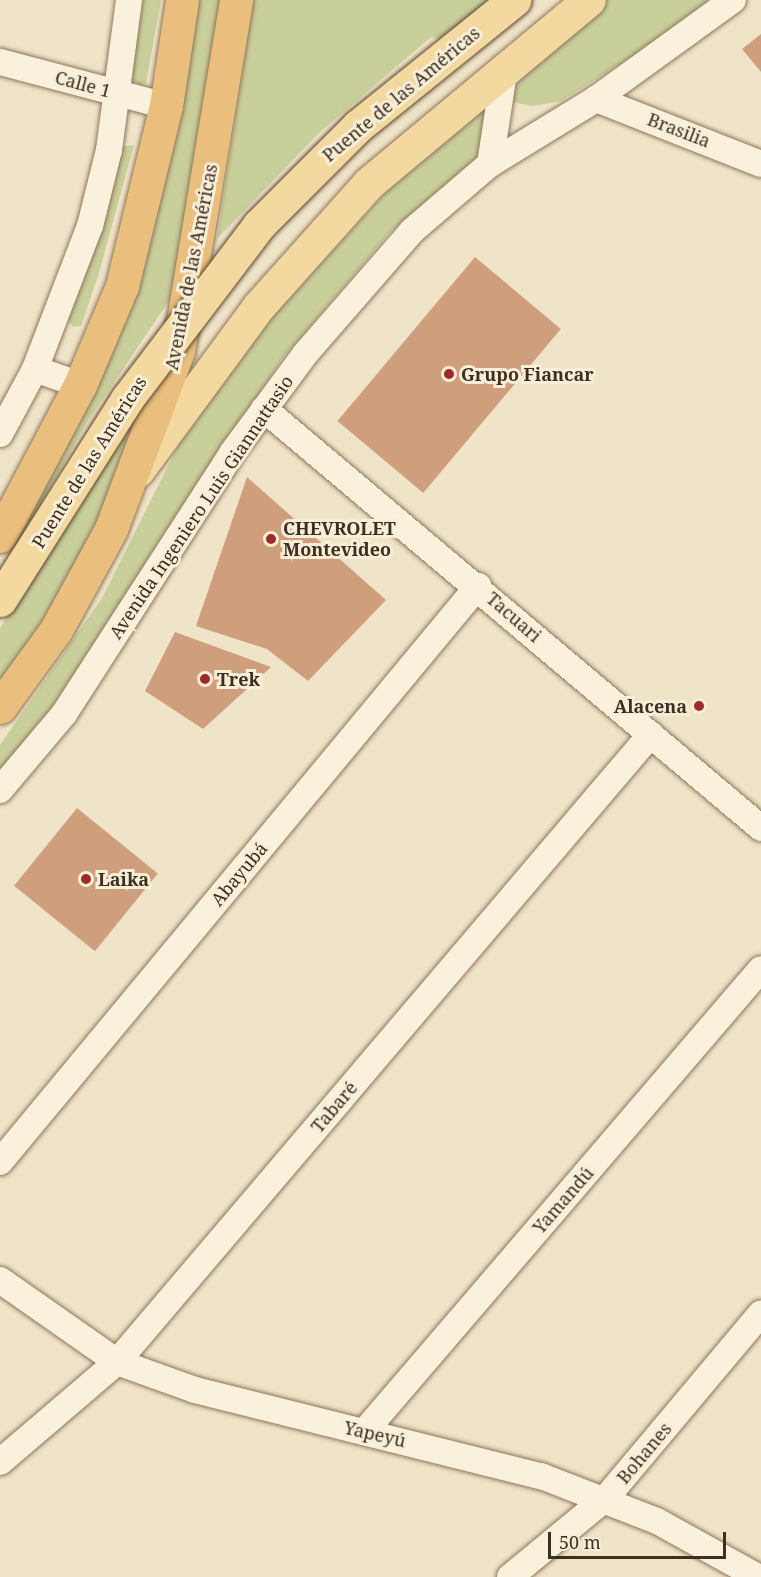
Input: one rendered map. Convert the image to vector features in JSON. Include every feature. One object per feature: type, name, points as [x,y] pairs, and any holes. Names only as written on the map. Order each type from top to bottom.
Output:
[{"type":"highway","points":[[0,536],[80,386],[122,286],[166,106],[182,0]]},
{"type":"highway","name":"Avenida de las Américas","points":[[0,708],[56,630],[138,470],[178,351],[236,0]]},
{"type":"main road","name":"Puente de las Américas","points":[[0,600],[127,399],[260,225],[358,126],[514,0]]},
{"type":"main road","points":[[138,470],[260,306],[332,223],[408,145],[589,0]]},
{"type":"street","points":[[0,434],[35,369],[90,226],[109,150],[129,0]]},
{"type":"street","name":"Avenida Ingeniero Luis Giannattasio","points":[[0,790],[64,714],[264,409],[306,353],[412,231],[490,164],[596,99],[733,0]]},
{"type":"street","name":"Calle 1","points":[[0,62],[166,106]]},
{"type":"street","points":[[490,164],[506,66]]},
{"type":"street","name":"Brasilia","points":[[596,99],[761,164]]},
{"type":"street","points":[[35,369],[80,386]]},
{"type":"street","name":"Tacuari","points":[[264,409],[478,586],[761,828]]},
{"type":"street","name":"Abayubá","points":[[0,1162],[478,586]]},
{"type":"street","name":"Tabaré","points":[[0,1461],[117,1362],[651,734]]},
{"type":"street","name":"Yamandú","points":[[365,1431],[761,969]]},
{"type":"street","name":"Yapeyú","points":[[0,1280],[117,1362],[195,1390],[365,1431],[606,1498],[758,1577]]},
{"type":"street","name":"Bohanes","points":[[510,1577],[606,1498],[761,1313]]},
{"type":"green space","points":[[138,0],[161,0],[146,83],[140,85],[127,79]]},
{"type":"green space","points":[[196,0],[221,0],[179,286],[88,421],[14,551],[10,548],[94,387]]},
{"type":"green space","points":[[253,0],[490,0],[440,39],[431,37],[319,133],[217,239]]},
{"type":"green space","points":[[608,0],[708,0],[657,41],[561,101],[533,106],[511,102],[516,70]]},
{"type":"green space","points":[[492,91],[483,158],[392,230],[282,359],[53,706],[0,770],[0,745],[102,598],[182,438],[256,334],[421,154]]},
{"type":"green space","points":[[134,145],[99,273],[81,326],[73,327],[66,316],[121,147]]},
{"type":"green space","points":[[149,401],[110,497],[61,592],[0,687],[0,628],[104,460]]},
{"type":"building","points":[[761,34],[761,72],[742,49]]},
{"type":"building","name":"Grupo Fiancar","points":[[475,257],[561,329],[423,493],[337,421]]},
{"type":"building","name":"CHEVROLET Montevideo","points":[[247,477],[386,600],[308,681],[267,649],[196,626]]},
{"type":"building","name":"Trek","points":[[175,632],[271,667],[203,729],[145,691]]},
{"type":"building","name":"Laika","points":[[77,808],[158,873],[95,951],[14,886]]},
{"type":"place","name":"Grupo Fiancar","points":[[449,374]]},
{"type":"place","name":"CHEVROLET Montevideo","points":[[271,539]]},
{"type":"place","name":"Trek","points":[[205,679]]},
{"type":"place","name":"Alacena","points":[[699,706]]},
{"type":"place","name":"Laika","points":[[86,879]]}]
